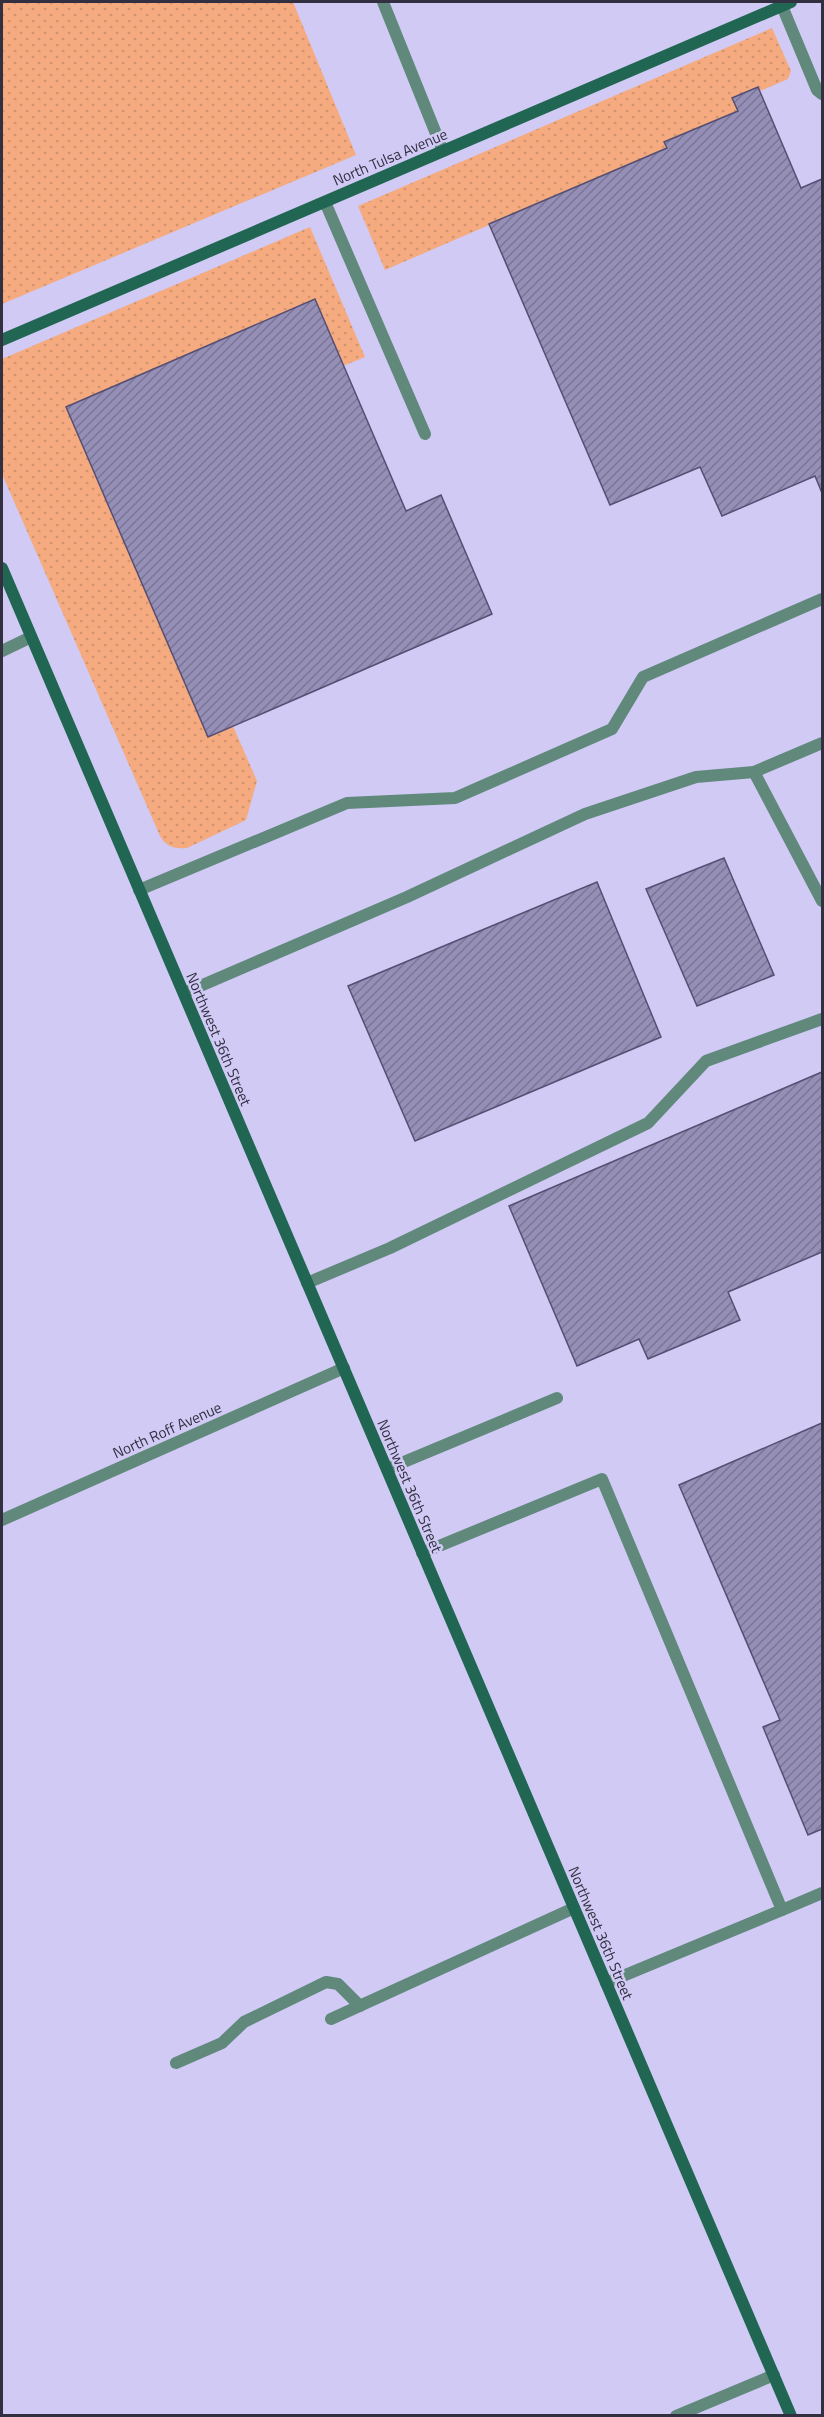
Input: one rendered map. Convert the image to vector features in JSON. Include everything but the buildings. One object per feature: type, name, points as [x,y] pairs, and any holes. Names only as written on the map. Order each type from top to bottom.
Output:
[{"type":"main road","name":"North Tulsa Avenue","points":[[2,340],[786,4]]},
{"type":"main road","name":"Northwest 36th Street","points":[[2,568],[791,2415]]},
{"type":"street","points":[[382,2],[443,151]]},
{"type":"street","points":[[786,4],[817,90],[822,94]]},
{"type":"street","points":[[325,202],[425,434]]},
{"type":"street","points":[[139,890],[347,803],[455,798],[612,729],[643,676],[822,599]]},
{"type":"street","points":[[2,651],[31,637]]},
{"type":"street","points":[[184,993],[407,897],[585,814],[696,777],[754,772],[822,743]]},
{"type":"street","points":[[754,772],[822,901]]},
{"type":"street","points":[[307,1283],[390,1248],[648,1123],[706,1061],[822,1019]]},
{"type":"street","name":"North Roff Avenue","points":[[2,1520],[344,1368]]},
{"type":"street","points":[[387,1469],[557,1398]]},
{"type":"street","points":[[422,1553],[602,1479],[782,1910]]},
{"type":"street","points":[[606,1983],[822,1893]]},
{"type":"street","points":[[331,2019],[574,1908]]},
{"type":"street","points":[[176,2063],[222,2043],[244,2022],[326,1982],[338,1984],[360,2006]]},
{"type":"street","points":[[676,2415],[774,2375]]},
{"type":"shaded area","points":[[2,2],[293,2],[356,155],[2,304]]},
{"type":"shaded area","points":[[772,28],[791,71],[788,79],[760,91],[758,87],[733,98],[738,111],[664,142],[667,148],[385,270],[358,206]]},
{"type":"shaded area","points":[[310,227],[365,357],[343,366],[314,300],[66,407],[208,737],[233,726],[257,781],[246,820],[187,848],[175,848],[165,843],[160,836],[2,474],[2,359]]}]
